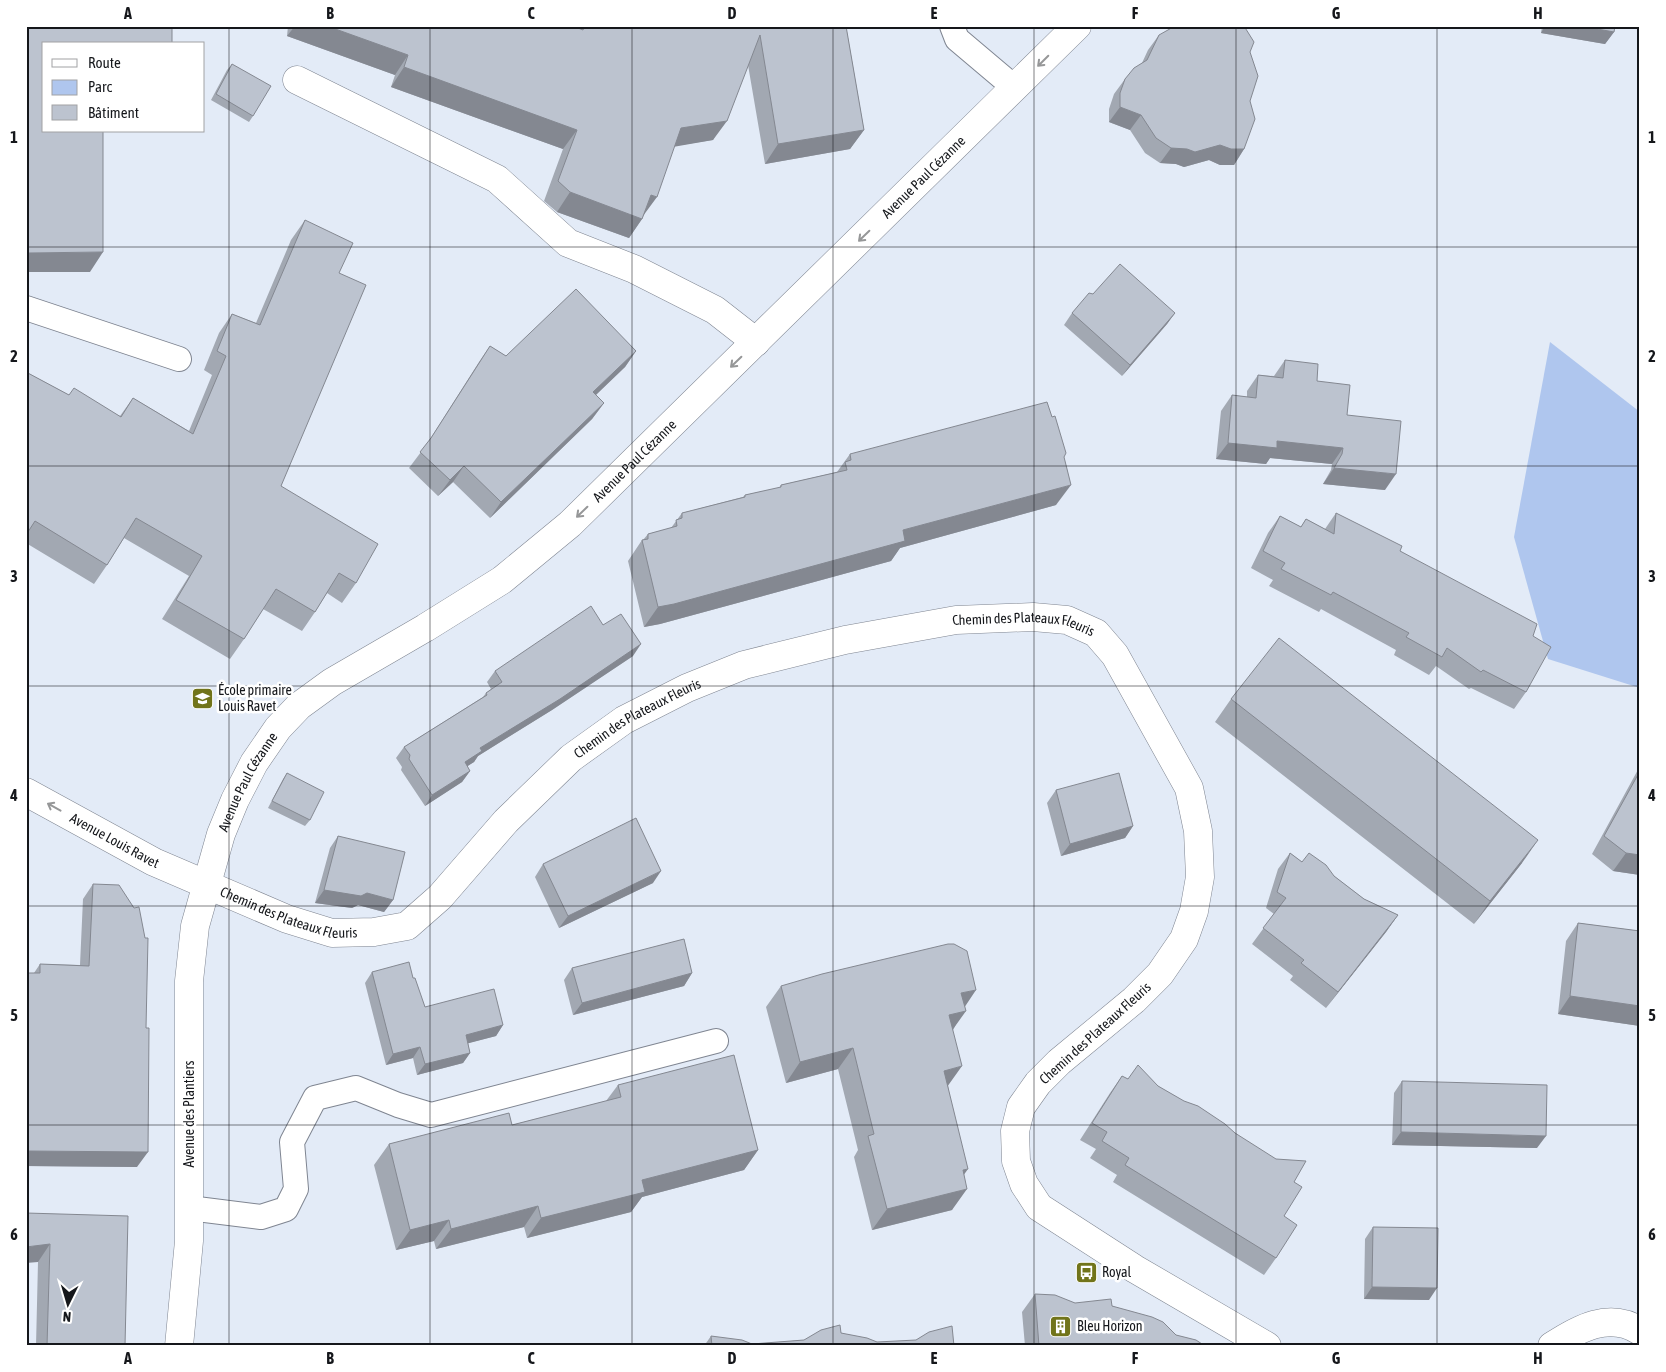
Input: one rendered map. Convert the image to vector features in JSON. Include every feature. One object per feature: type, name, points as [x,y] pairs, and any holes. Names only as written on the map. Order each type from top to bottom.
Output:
[{"type":"street","name":"Avenue Paul Cézanne","points":[[207,884],[221,834],[254,763],[278,728],[299,706],[332,682],[425,628],[502,580],[570,524],[1077,26]]},
{"type":"street","points":[[296,80],[497,179],[568,243],[634,269],[715,310],[756,342]]},
{"type":"street","name":"Chemin des Plateaux Fleuris","points":[[207,884],[287,919],[332,933],[374,932],[407,926],[440,897],[506,821],[571,758],[624,720],[687,688],[753,663],[845,640],[956,620],[1033,617],[1067,620],[1096,633],[1116,655],[1189,788],[1198,832],[1200,877],[1194,911],[1184,939],[1160,974],[1134,1000],[1059,1062],[1038,1083],[1021,1107],[1015,1131],[1016,1161],[1024,1184],[1039,1207],[1135,1269],[1267,1346]]},
{"type":"street","name":"Avenue Louis Ravet","points":[[26,792],[154,862],[207,884]]},
{"type":"street","name":"Avenue des Plantiers","points":[[179,1346],[190,1241],[189,980],[195,926],[207,884]]},
{"type":"street","points":[[1552,1346],[1577,1330],[1605,1321],[1631,1325],[1640,1331]]},
{"type":"lane","points":[[952,26],[957,39],[1015,88]]},
{"type":"lane","points":[[26,308],[179,359]]},
{"type":"lane","points":[[189,1208],[260,1217],[286,1209],[296,1189],[292,1142],[315,1098],[356,1088],[398,1106],[431,1115],[716,1041]]},
{"type":"green space","points":[[1550,342],[1640,412],[1640,688],[1548,659],[1514,537]]},
{"type":"building","points":[[26,26],[172,26],[172,42],[42,42],[42,132],[103,132],[103,252],[26,253]]},
{"type":"building","points":[[327,26],[573,26],[583,30],[585,26],[846,26],[864,130],[778,144],[760,35],[727,121],[681,128],[657,197],[651,195],[642,219],[570,192],[558,181],[577,130],[404,67],[408,55]]},
{"type":"building","points":[[1175,26],[1244,26],[1254,42],[1250,52],[1258,76],[1250,101],[1255,119],[1244,149],[1231,149],[1220,145],[1195,152],[1187,149],[1171,148],[1156,138],[1141,115],[1120,107],[1120,93],[1125,79],[1134,68],[1147,60],[1159,35]]},
{"type":"building","points":[[1581,26],[1615,26],[1614,32]]},
{"type":"building","points":[[232,64],[271,86],[253,116],[216,94]]},
{"type":"building","points":[[305,220],[353,243],[339,273],[366,285],[281,486],[378,544],[356,583],[339,573],[315,612],[276,589],[244,639],[176,600],[202,556],[136,518],[107,565],[35,521],[26,535],[26,372],[69,395],[74,388],[121,417],[133,398],[193,434],[226,356],[217,351],[232,314],[260,325]]},
{"type":"building","points":[[1120,264],[1175,313],[1130,365],[1072,313],[1089,293],[1093,294]]},
{"type":"building","points":[[576,289],[636,351],[593,392],[604,403],[501,502],[464,466],[450,480],[420,452],[490,346],[506,356]]},
{"type":"building","points":[[1285,360],[1318,364],[1317,381],[1350,385],[1347,415],[1401,421],[1396,474],[1334,468],[1342,454],[1343,448],[1277,441],[1277,448],[1228,443],[1232,395],[1256,398],[1258,375],[1283,378]]},
{"type":"building","points":[[1047,402],[1052,417],[1055,416],[1066,453],[1064,457],[1071,485],[903,530],[905,541],[658,607],[642,540],[648,539],[648,534],[677,526],[676,520],[682,518],[682,513],[781,487],[781,485],[847,470],[845,462],[851,460],[850,454]]},
{"type":"building","points":[[1336,513],[1402,546],[1400,551],[1537,624],[1533,636],[1551,647],[1526,692],[1483,670],[1481,672],[1447,648],[1442,657],[1406,637],[1409,633],[1333,592],[1331,595],[1281,569],[1285,563],[1263,551],[1280,516],[1301,527],[1306,519],[1334,534]]},
{"type":"building","points":[[591,606],[603,625],[621,614],[641,644],[560,699],[480,748],[482,751],[465,762],[470,771],[432,795],[409,759],[410,755],[404,747],[487,695],[486,693],[502,682],[495,671]]},
{"type":"building","points":[[1279,638],[1538,840],[1490,901],[1231,699]]},
{"type":"building","points":[[1640,771],[1640,855],[1626,853],[1604,836]]},
{"type":"building","points":[[287,773],[324,792],[310,820],[272,801]]},
{"type":"building","points":[[1119,773],[1133,826],[1070,844],[1056,790]]},
{"type":"building","points":[[636,818],[661,871],[568,916],[543,864]]},
{"type":"building","points":[[338,836],[405,852],[393,900],[367,893],[361,896],[324,890]]},
{"type":"building","points":[[1290,853],[1302,862],[1309,853],[1326,865],[1334,876],[1364,899],[1398,915],[1338,992],[1301,963],[1304,960],[1263,928],[1286,898],[1277,892]]},
{"type":"building","points":[[93,884],[119,885],[134,908],[139,907],[145,938],[148,938],[146,1028],[149,1028],[148,1152],[26,1151],[26,973],[40,973],[40,964],[89,966]]},
{"type":"building","points":[[1578,923],[1640,931],[1640,1006],[1570,996]]},
{"type":"building","points":[[684,939],[692,973],[582,1003],[572,968]]},
{"type":"building","points":[[954,944],[967,951],[976,990],[961,993],[966,1011],[949,1015],[962,1066],[944,1071],[968,1169],[963,1170],[967,1189],[887,1209],[868,1136],[874,1134],[853,1048],[800,1062],[781,986],[822,974]]},
{"type":"building","points":[[409,962],[413,978],[415,978],[425,1007],[494,989],[503,1025],[466,1035],[470,1053],[425,1064],[420,1047],[393,1054],[372,972]]},
{"type":"building","points":[[734,1055],[758,1150],[642,1180],[645,1192],[541,1218],[538,1206],[451,1229],[449,1220],[410,1230],[389,1144],[509,1113],[512,1125],[621,1097],[618,1085]]},
{"type":"building","points":[[1138,1065],[1158,1086],[1184,1101],[1198,1106],[1235,1133],[1276,1159],[1306,1161],[1294,1182],[1302,1187],[1284,1216],[1297,1225],[1276,1258],[1125,1165],[1129,1158],[1102,1141],[1107,1132],[1092,1123],[1122,1076],[1128,1079]]},
{"type":"building","points":[[1402,1081],[1547,1085],[1546,1136],[1401,1132]]},
{"type":"building","points":[[26,1213],[128,1216],[125,1346],[47,1346],[50,1244],[26,1247]]},
{"type":"building","points":[[1373,1227],[1438,1228],[1437,1288],[1372,1287]]},
{"type":"building","points":[[1035,1294],[1055,1295],[1075,1303],[1111,1299],[1112,1306],[1152,1317],[1163,1322],[1176,1335],[1196,1340],[1205,1346],[1039,1346]]},
{"type":"building","points":[[840,1325],[841,1333],[877,1342],[916,1340],[929,1332],[952,1326],[954,1346],[712,1346],[711,1336],[742,1340],[752,1344],[804,1340],[821,1330]]},
{"type":"place","name":"École primaire Louis Ravet","points":[[202,698]]},
{"type":"place","name":"Royal","points":[[1086,1272]]},
{"type":"place","name":"Bleu Horizon","points":[[1061,1326]]}]
